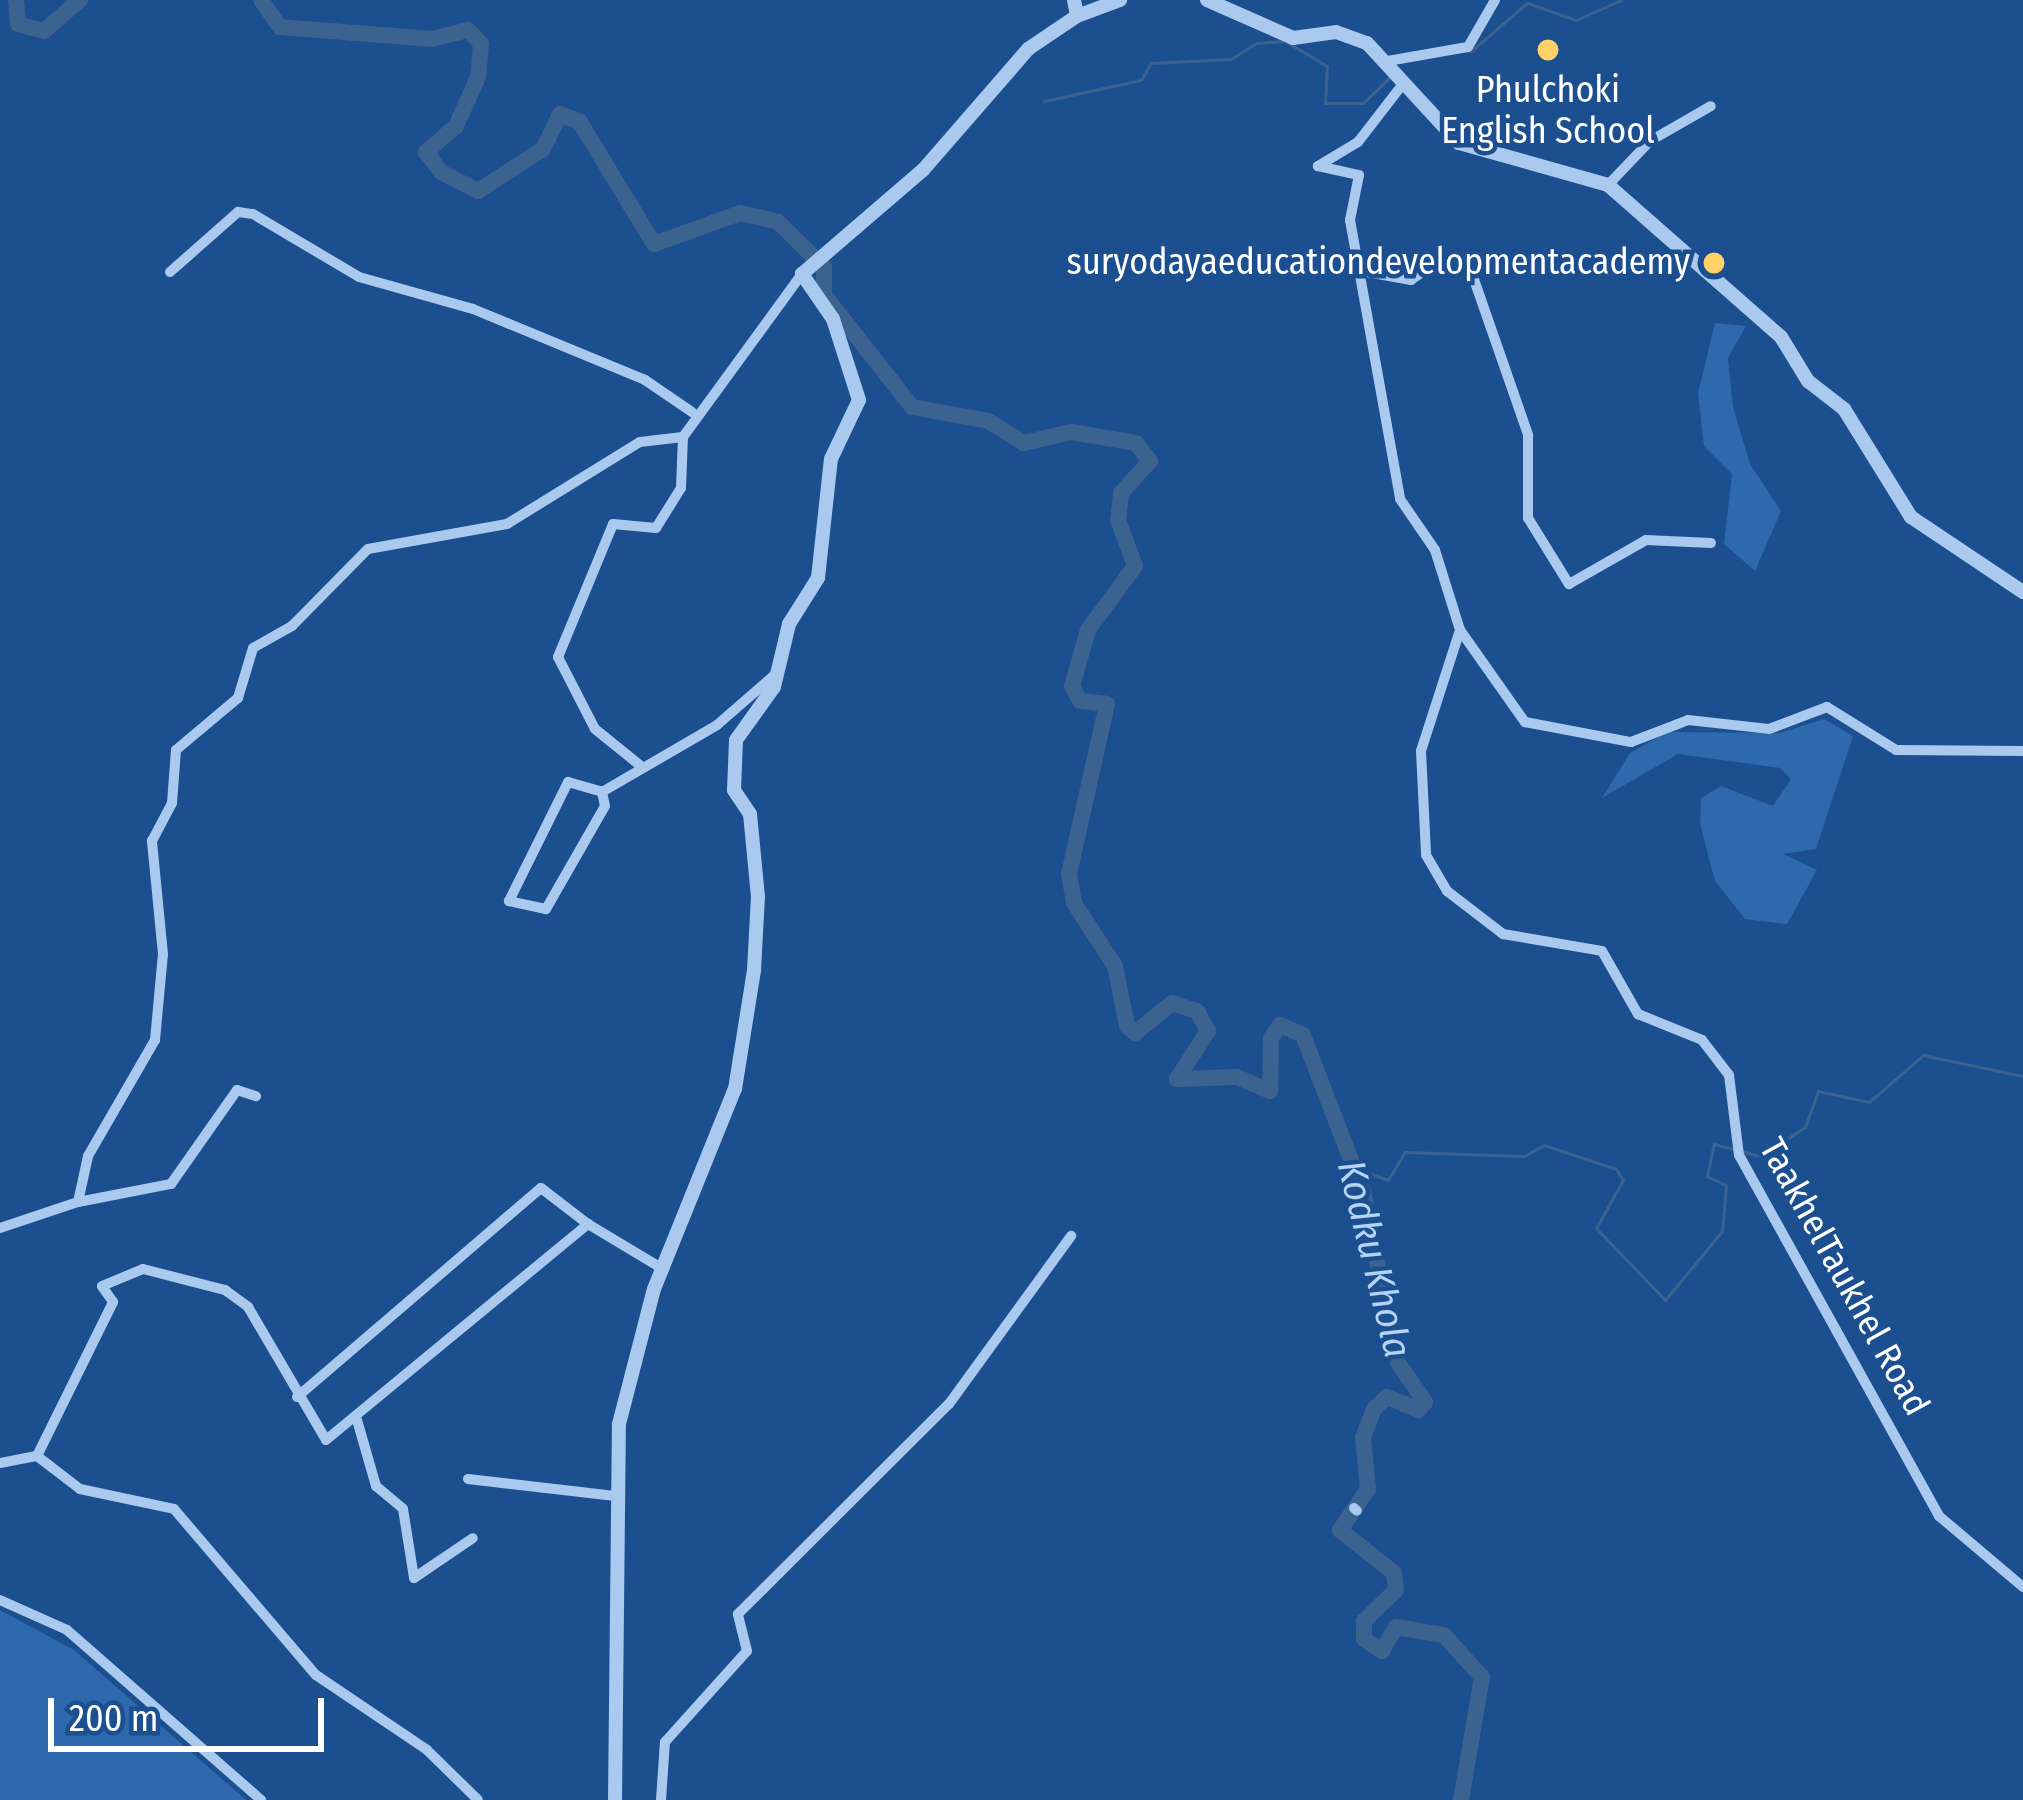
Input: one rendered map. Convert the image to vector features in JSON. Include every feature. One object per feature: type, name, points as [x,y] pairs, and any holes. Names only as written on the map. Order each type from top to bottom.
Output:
[{"type":"street","points":[[1074,0],[1077,16]]},
{"type":"street","points":[[642,767],[595,729],[558,656],[613,524],[656,528],[681,488],[683,437],[692,412],[822,251],[923,170],[1028,49],[1077,16],[1120,0]]},
{"type":"street","points":[[1207,0],[1293,38],[1336,32],[1367,43],[1390,74],[1459,143],[1608,184],[1781,338],[1808,381],[1844,409],[1911,518],[2023,592]]},
{"type":"street","points":[[1495,0],[1468,47],[1390,74],[1358,142],[1319,160],[1323,171],[1359,175],[1350,220],[1400,499],[1436,550],[1460,630],[1525,722],[1631,742],[1688,720],[1769,729],[1827,707],[1895,750],[2023,751]]},
{"type":"street","points":[[1608,184],[1650,141],[1711,106]]},
{"type":"street","points":[[170,272],[238,212],[253,214],[359,277],[473,309],[645,380],[692,412]]},
{"type":"street","points":[[1360,271],[1411,280],[1437,262],[1470,268],[1528,435],[1528,518],[1569,584],[1646,540],[1711,543]]},
{"type":"street","points":[[615,1800],[623,1549],[615,1496],[619,1424],[663,1269],[735,1089],[758,897],[751,814],[734,790],[736,740],[778,672],[818,578],[831,459],[859,400],[833,319],[805,270]]},
{"type":"street","points":[[79,1202],[88,1156],[160,1024],[152,841],[172,803],[176,750],[238,698],[254,647],[292,626],[368,549],[507,524],[640,442],[683,437]]},
{"type":"street","name":"TaakhelTaukhel Road","points":[[1460,630],[1421,752],[1426,855],[1447,891],[1503,934],[1602,952],[1638,1014],[1702,1040],[1729,1075],[1739,1155],[1939,1516],[2023,1587]]},
{"type":"street","points":[[602,792],[604,806],[546,909],[509,901],[568,782],[602,792],[717,725],[778,672]]},
{"type":"street","points":[[0,1228],[79,1202],[171,1184],[237,1090],[256,1096]]},
{"type":"street","points":[[297,1397],[541,1189],[663,1269]]},
{"type":"street","points":[[37,1456],[113,1302],[102,1286],[143,1269],[225,1289],[248,1307],[326,1440],[357,1420],[588,1224]]},
{"type":"street","points":[[661,1800],[665,1742],[747,1651],[738,1614],[949,1404],[1071,1236]]},
{"type":"street","points":[[357,1420],[376,1486],[403,1509],[414,1578],[473,1538]]},
{"type":"street","points":[[0,1463],[37,1456],[80,1489],[174,1509],[316,1675],[428,1750],[478,1800]]},
{"type":"street","points":[[468,1479],[545,1480],[615,1496]]},
{"type":"street","points":[[0,1600],[67,1630],[261,1800]]},
{"type":"shaded area","points":[[1715,323],[1746,326],[1728,358],[1733,407],[1750,464],[1781,511],[1755,571],[1724,544],[1732,474],[1704,446],[1698,393]]},
{"type":"shaded area","points":[[1824,719],[1853,736],[1816,849],[1783,854],[1817,870],[1787,924],[1745,919],[1715,881],[1700,824],[1701,798],[1721,786],[1773,806],[1791,779],[1780,768],[1678,754],[1602,798],[1630,753],[1667,732],[1780,733]]},
{"type":"shaded area","points":[[0,1610],[74,1650],[246,1800],[0,1800]]},
{"type":"waterway","name":"Kodku Khola","points":[[16,0],[18,24],[44,31],[80,0]]},
{"type":"waterway","name":"Kodku Khola","points":[[261,0],[280,27],[432,39],[468,30],[481,44],[478,77],[456,126],[426,152],[441,172],[478,191],[543,149],[560,114],[580,122],[654,244],[740,213],[778,222],[824,267],[824,295],[912,407],[988,421],[1024,443],[1071,432],[1136,443],[1150,461],[1121,493],[1118,520],[1135,566],[1088,630],[1072,686],[1080,701],[1107,704],[1069,874],[1074,903],[1115,966],[1127,1026],[1135,1033],[1172,1003],[1197,1011],[1208,1031],[1177,1079],[1237,1077],[1270,1091],[1271,1038],[1280,1025],[1303,1035],[1363,1191],[1397,1361],[1425,1402],[1419,1410],[1387,1397],[1374,1409],[1363,1437],[1368,1489],[1340,1530],[1394,1573],[1396,1590],[1364,1621],[1364,1639],[1382,1651],[1396,1627],[1444,1635],[1482,1677],[1461,1800]]},
{"type":"waterway","points":[[1471,51],[1527,3],[1576,20],[1621,0]]},
{"type":"waterway","points":[[1044,101],[1141,80],[1151,63],[1231,59],[1257,43],[1285,41],[1327,66],[1325,103],[1363,103],[1391,76]]},
{"type":"waterway","points":[[1355,1168],[1388,1180],[1405,1152],[1524,1156],[1544,1145],[1616,1169],[1623,1180],[1596,1228],[1665,1300],[1722,1231],[1726,1185],[1707,1176],[1714,1144],[1760,1156],[1805,1127],[1818,1091],[1869,1102],[1923,1055],[2023,1076]]},
{"type":"place","name":"Phulchoki English School","points":[[1548,50]]},
{"type":"place","name":"suryodayaeducationdevelopmentacademy","points":[[1714,263]]}]
